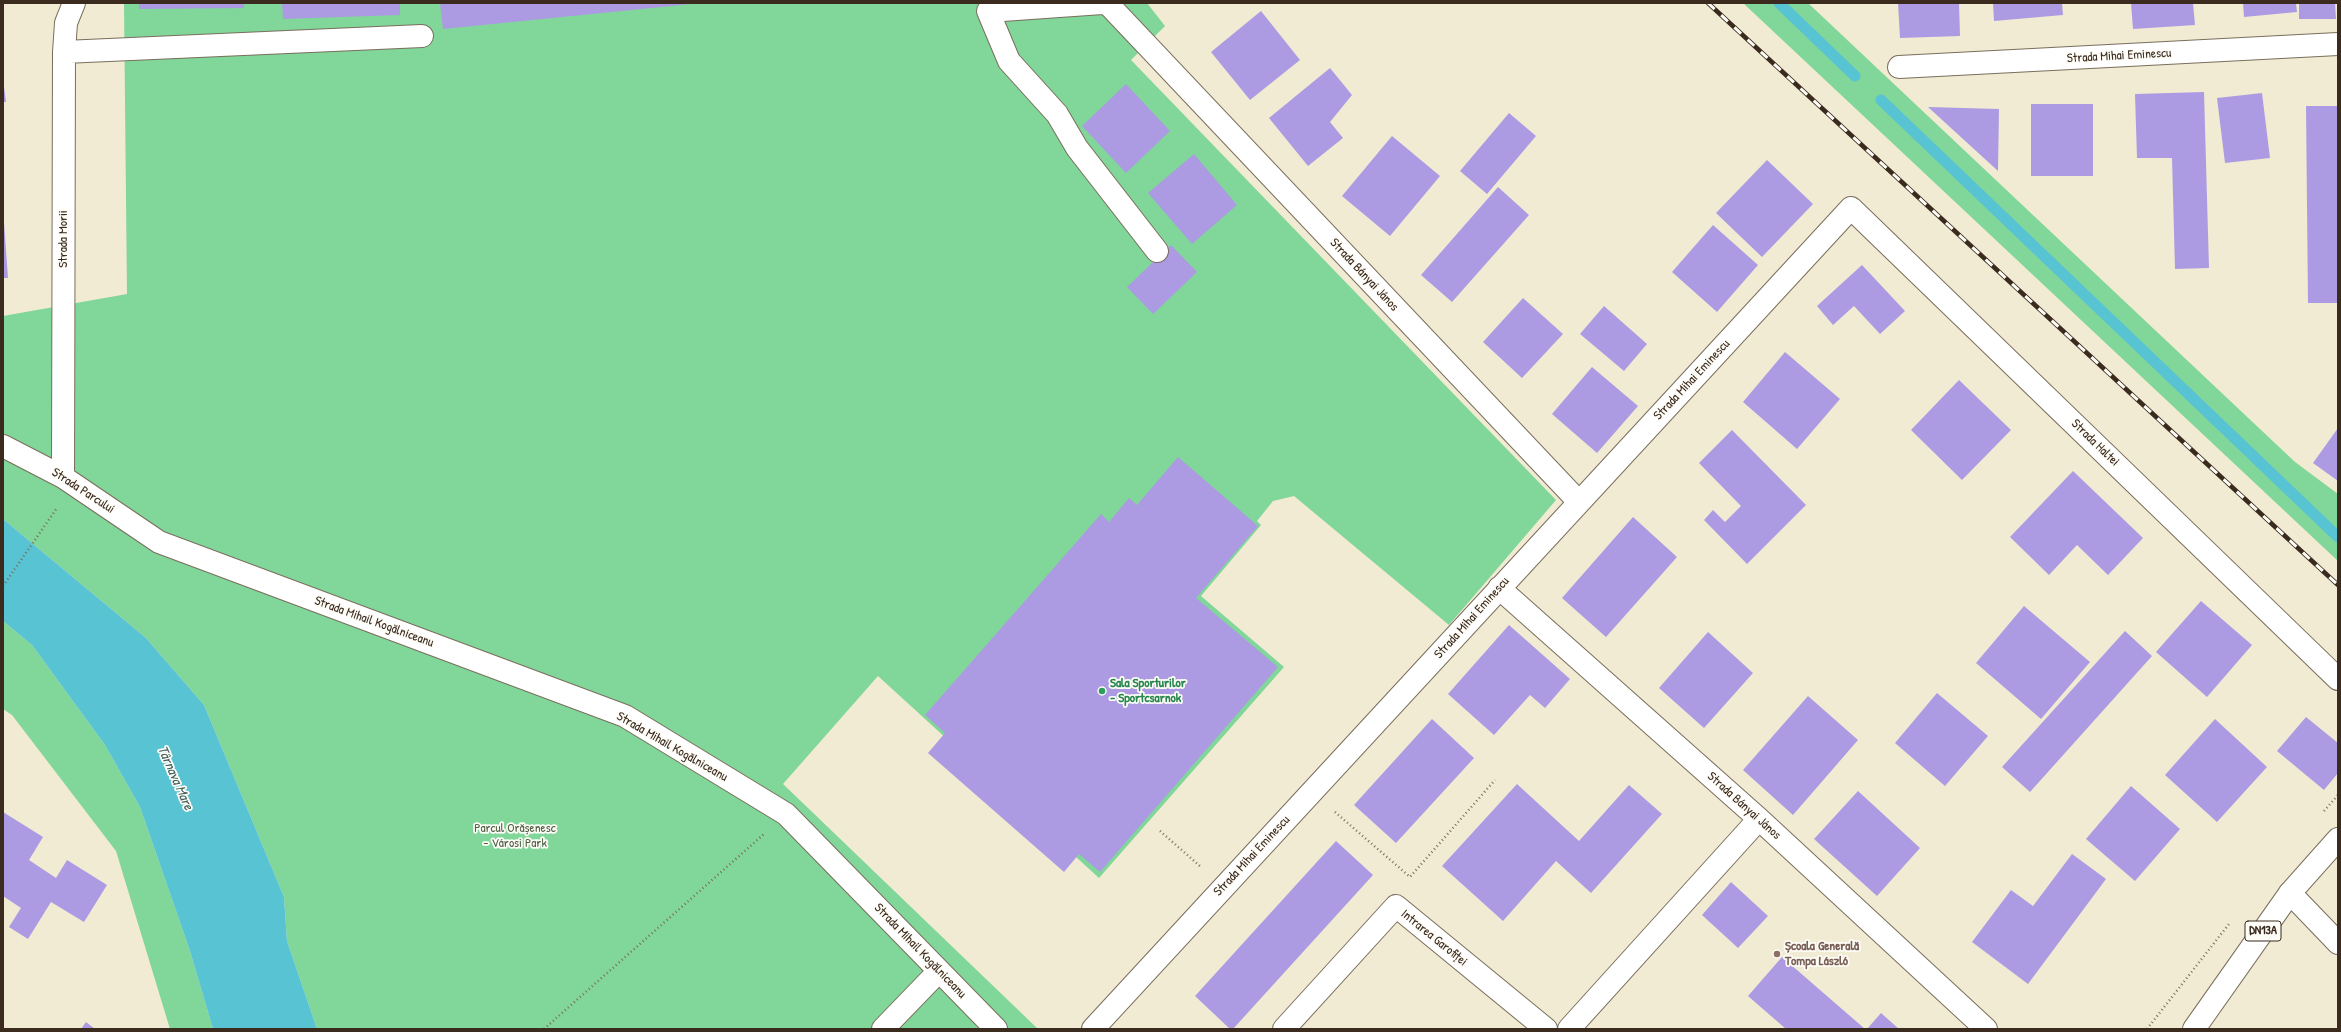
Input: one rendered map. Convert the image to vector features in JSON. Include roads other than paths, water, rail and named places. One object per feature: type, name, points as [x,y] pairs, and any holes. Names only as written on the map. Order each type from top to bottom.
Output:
[{"type":"street","name":"Strada Morii","points":[[63,477],[64,52],[66,23],[74,3]]},
{"type":"street","points":[[1102,3],[988,11],[1009,61],[1058,114],[1077,148],[1157,251]]},
{"type":"street","name":"Strada Bányai János","points":[[1107,3],[1579,502]]},
{"type":"street","points":[[64,52],[422,36]]},
{"type":"street","name":"Strada Mihai Eminescu","points":[[1899,67],[2338,44]]},
{"type":"street","name":"Strada Mihai Eminescu","points":[[1093,1029],[1851,208]]},
{"type":"street","name":"Strada Haltei","points":[[1851,208],[2338,679]]},
{"type":"street","name":"Strada Parcului","points":[[3,446],[63,477],[159,542]]},
{"type":"street","name":"Strada Mihail Kogălniceanu","points":[[159,542],[624,716],[786,814],[996,1029]]},
{"type":"street","name":"Strada Bányai János","points":[[1499,588],[1759,819],[1986,1029]]},
{"type":"street","points":[[1569,1029],[1759,819]]},
{"type":"street","name":"DN13A","points":[[2194,1029],[2290,893],[2338,839]]},
{"type":"street","points":[[2290,893],[2338,943]]},
{"type":"street","name":"Intrarea Garofiței","points":[[1284,1029],[1396,906],[1546,1029]]},
{"type":"street","points":[[883,1029],[939,970]]},
{"type":"water","name":"Târnava Mare","points":[[3,519],[146,638],[204,705],[284,897],[287,941],[317,1029],[213,1029],[190,951],[140,807],[105,745],[32,645],[3,621]]},
{"type":"waterway","points":[[1779,3],[1855,76]]},
{"type":"waterway","points":[[1881,100],[2338,537]]},
{"type":"railway","points":[[1708,3],[2338,585]]},
{"type":"place","name":"Sala Sporturilor - Sportcsarnok","points":[[1102,691]]},
{"type":"place","name":"Școala Generală Tompa László","points":[[1777,954]]},
{"type":"park label","name":"Parcul Orășenesc - Városi Park","points":[[515,836]]}]
